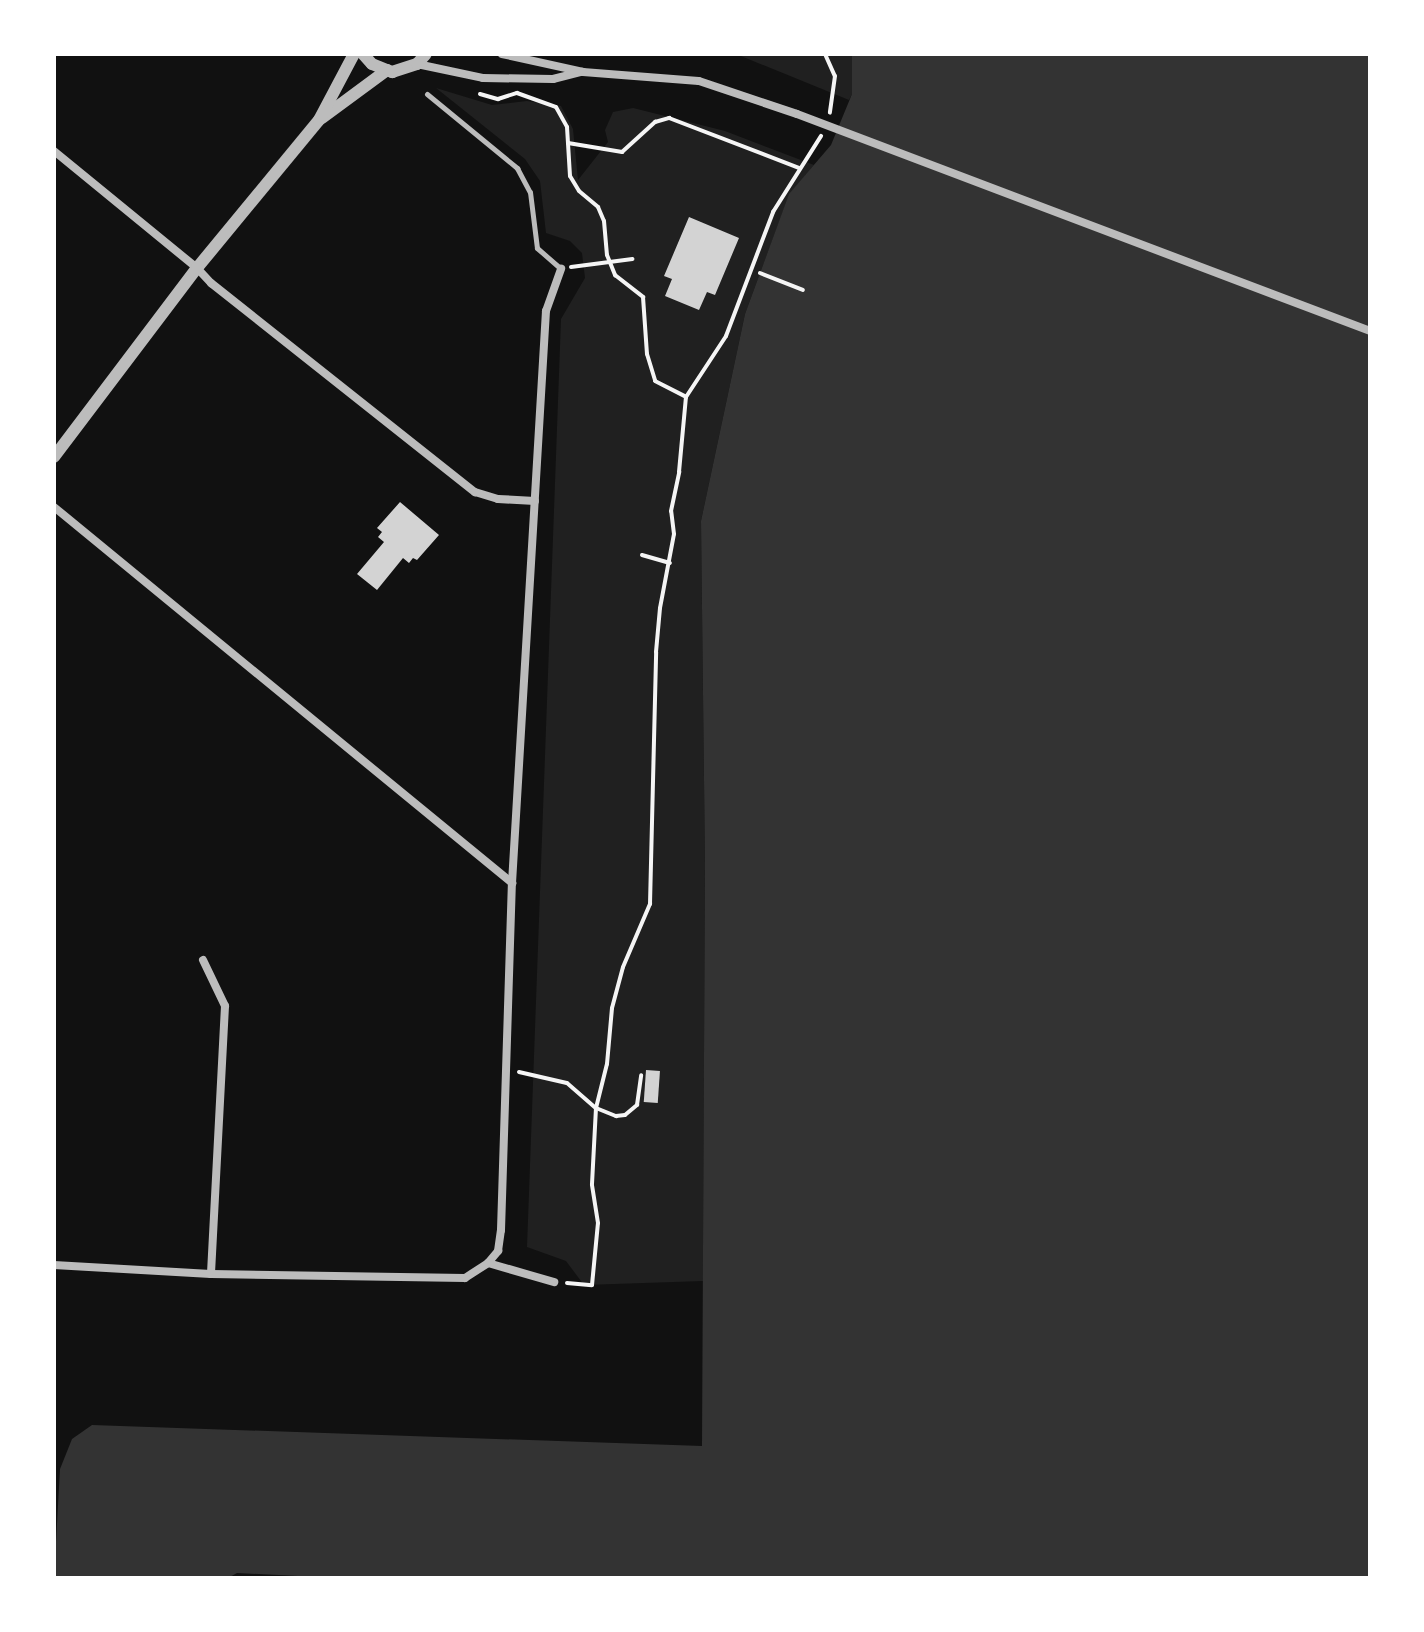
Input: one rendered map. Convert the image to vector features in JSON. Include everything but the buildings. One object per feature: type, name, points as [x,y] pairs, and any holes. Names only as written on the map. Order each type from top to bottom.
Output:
[{"type":"street","points":[[54,457],[197,268],[319,120],[354,54]]},
{"type":"street","points":[[363,54],[372,64],[387,70],[405,70],[421,59],[483,78],[553,79],[583,72]]},
{"type":"street","points":[[502,54],[583,72],[699,81],[797,114],[1370,331]]},
{"type":"street","points":[[319,120],[387,70]]},
{"type":"street","points":[[54,151],[197,268],[211,283],[475,492],[498,499],[535,501]]},
{"type":"street","points":[[54,1265],[211,1274],[465,1278],[488,1263],[498,1251],[512,883],[546,311],[561,269]]},
{"type":"street","points":[[54,507],[512,883]]},
{"type":"street","points":[[203,960],[225,1006],[211,1274]]},
{"type":"street","points":[[488,1263],[554,1282]]},
{"type":"lane","points":[[427,94],[517,168],[530,192],[537,248],[561,269]]},
{"type":"path","points":[[471,91],[498,99],[517,93],[556,107],[567,127],[570,176],[579,191],[598,207],[610,261],[620,282],[643,297],[647,354],[655,381],[686,397]]},
{"type":"path","points":[[554,1282],[592,1285],[598,1223],[592,1184],[596,1108],[607,1064],[612,1008],[623,967],[650,904],[656,652],[662,589],[674,534],[671,511],[679,472],[686,397],[726,336],[743,299],[761,239],[799,168],[669,118],[655,122],[622,152],[568,143]]},
{"type":"path","points":[[561,269],[632,259]]},
{"type":"path","points":[[760,273],[803,290]]},
{"type":"path","points":[[642,555],[670,563]]},
{"type":"path","points":[[507,1069],[567,1083],[596,1108],[616,1116],[631,1111],[641,1097],[641,1075]]},
{"type":"shaded area","points":[[736,54],[852,54],[852,94],[849,100]]},
{"type":"shaded area","points":[[852,54],[1370,54],[1370,1578],[337,1578],[237,1573],[228,1578],[54,1578],[60,1469],[72,1439],[92,1425],[702,1446],[705,864],[701,521],[745,314],[789,194],[831,145],[852,94]]},
{"type":"shaded area","points":[[436,88],[492,105],[527,101],[561,106],[573,129],[578,180],[608,142],[605,130],[613,112],[633,108],[725,131],[814,165],[789,195],[745,314],[701,521],[705,864],[703,1281],[584,1285],[566,1261],[527,1247],[561,319],[585,278],[582,253],[570,241],[546,233],[540,181],[525,159]]}]
